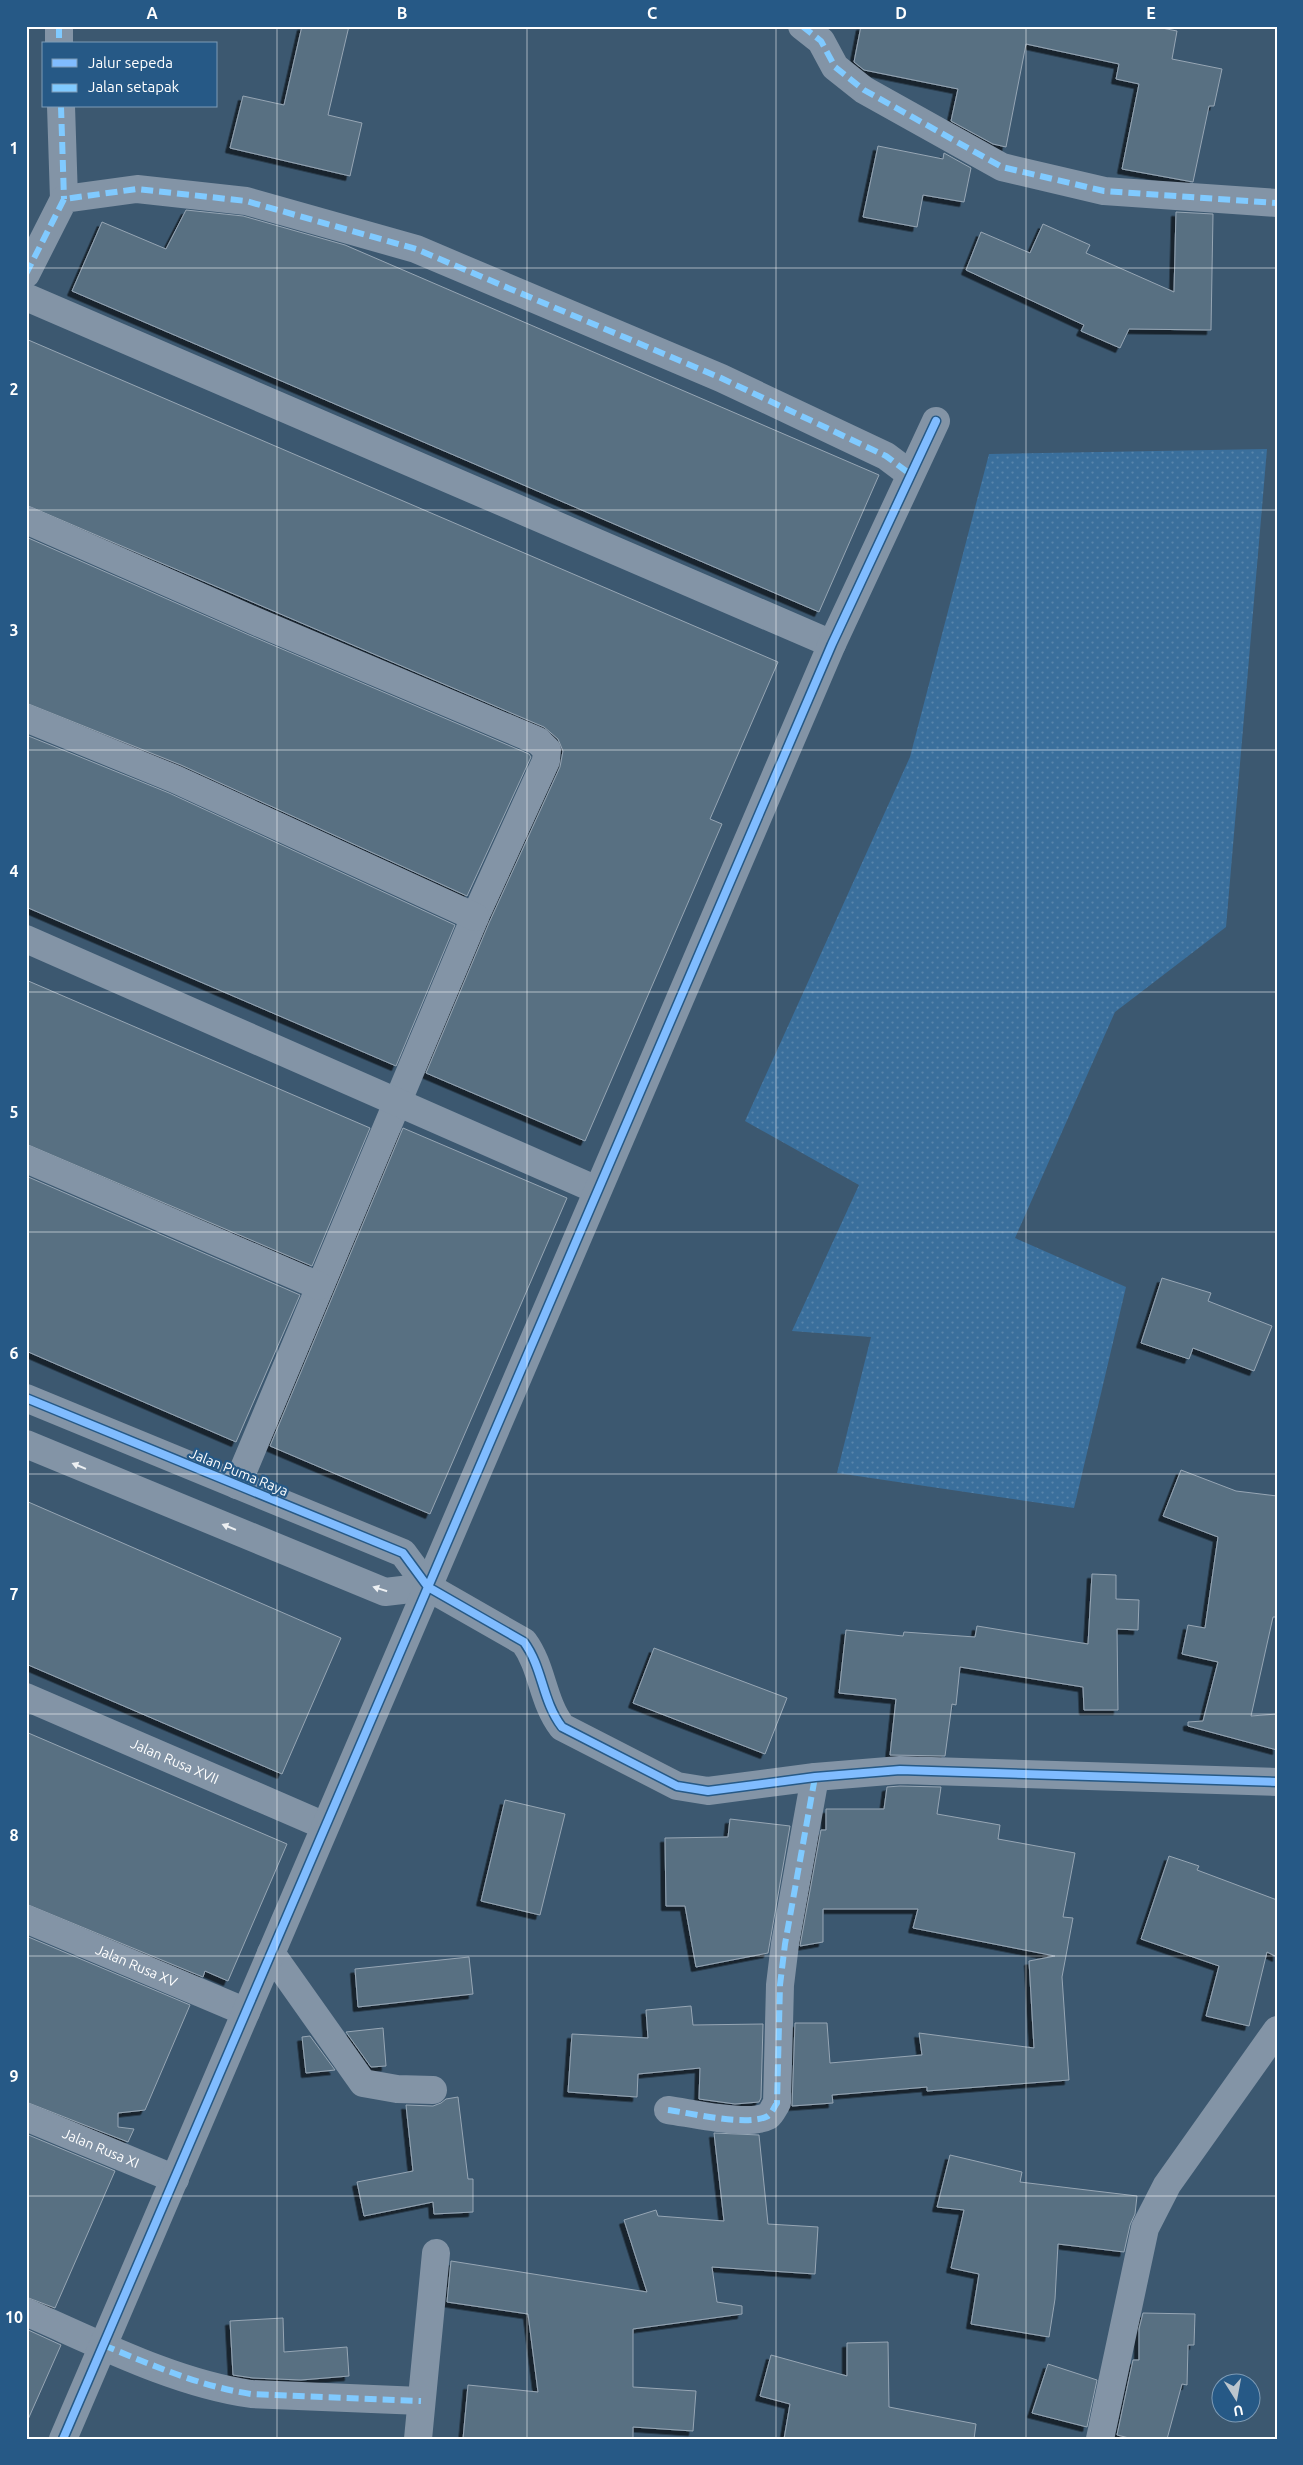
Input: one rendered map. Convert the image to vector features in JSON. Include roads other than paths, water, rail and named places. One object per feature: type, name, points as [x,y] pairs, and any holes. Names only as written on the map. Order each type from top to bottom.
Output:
[{"type":"street","points":[[58,26],[59,42]]},
{"type":"street","points":[[802,26],[821,41],[835,67],[864,90],[1002,167],[1104,191],[1277,203]]},
{"type":"street","points":[[26,274],[64,199],[61,108]]},
{"type":"street","points":[[64,199],[138,189],[246,201],[416,249],[721,378],[886,456],[910,474]]},
{"type":"street","points":[[26,298],[832,644]]},
{"type":"street","points":[[63,2439],[832,644],[936,421]]},
{"type":"street","points":[[26,520],[255,621],[538,741],[548,750],[546,761],[475,917],[319,1286],[237,1486]]},
{"type":"street","points":[[26,718],[174,779],[475,917]]},
{"type":"street","points":[[26,939],[598,1190]]},
{"type":"street","points":[[26,1159],[319,1286]]},
{"type":"street","name":"Jalan Puma Raya","points":[[26,1398],[403,1553],[428,1587]]},
{"type":"street","points":[[26,1444],[385,1592],[428,1587],[524,1642],[535,1656],[551,1713],[562,1727],[677,1786],[708,1791],[815,1777],[900,1770],[1277,1782]]},
{"type":"street","name":"Jalan Rusa XVII","points":[[26,1697],[325,1826]]},
{"type":"street","points":[[668,2110],[741,2120],[759,2119],[770,2115],[777,2103],[780,1985],[785,1944],[815,1777]]},
{"type":"street","name":"Jalan Rusa XV","points":[[26,1919],[246,2012]]},
{"type":"street","points":[[271,1953],[363,2083],[398,2089],[433,2090]]},
{"type":"street","points":[[1100,2439],[1145,2228],[1167,2185],[1277,2030]]},
{"type":"street","name":"Jalan Rusa XI","points":[[26,2117],[175,2179]]},
{"type":"street","points":[[418,2439],[436,2254]]},
{"type":"street","points":[[26,2312],[194,2381],[224,2390],[251,2394],[421,2401]]}]
